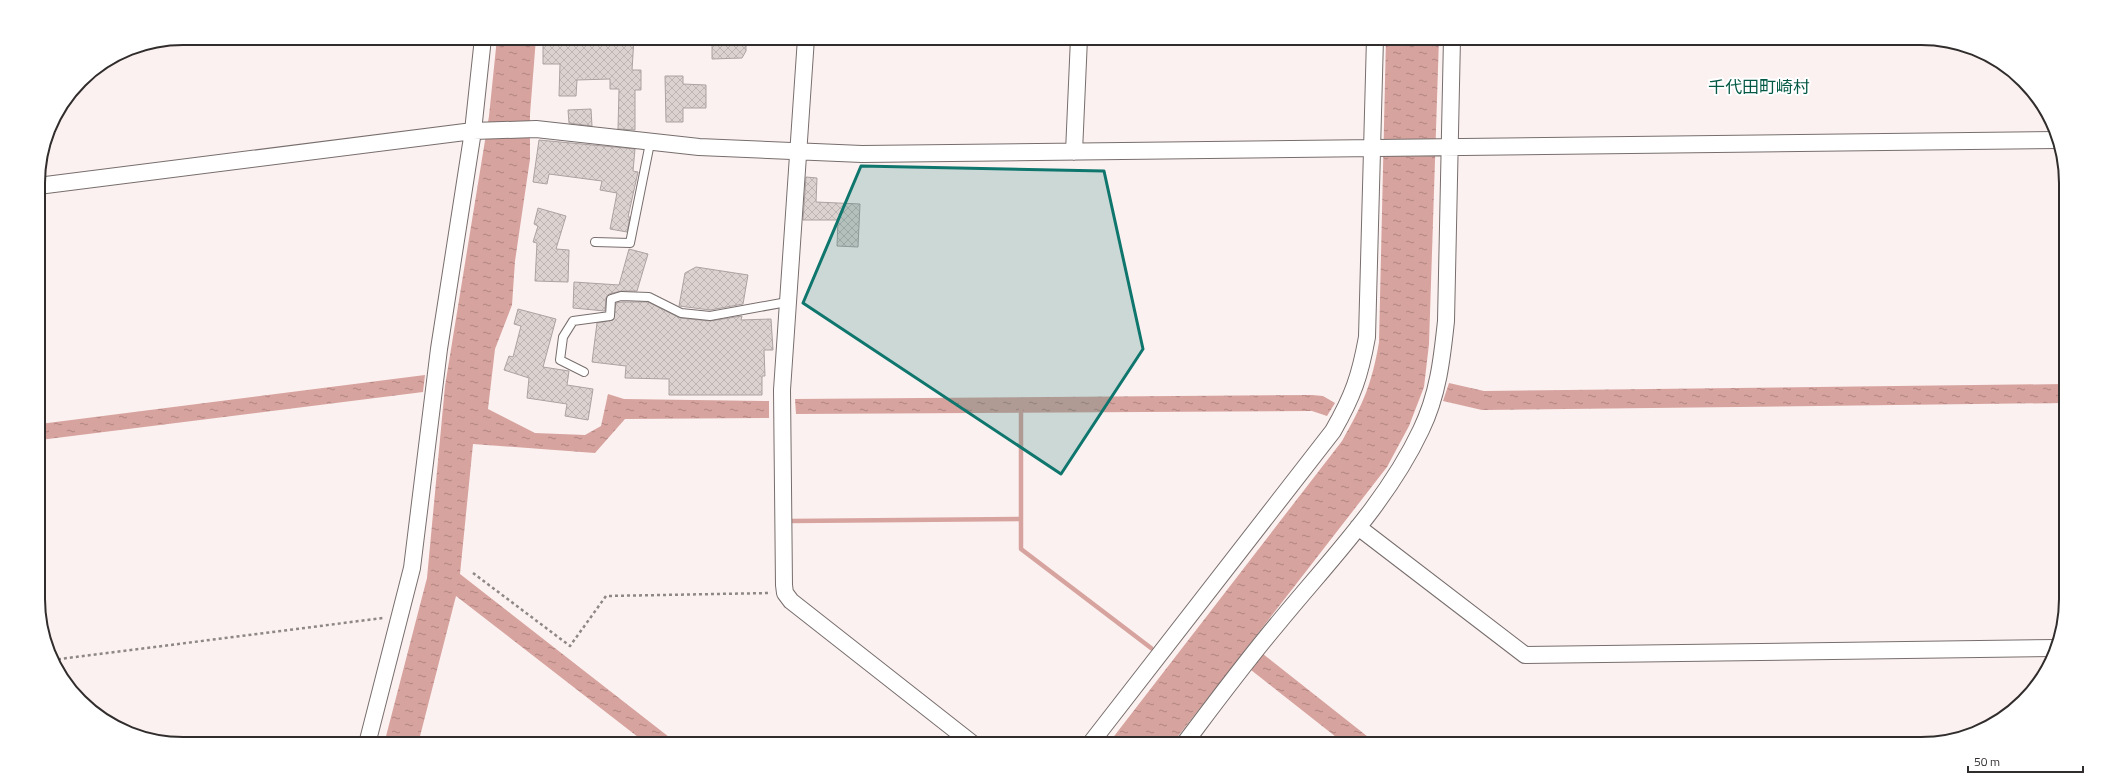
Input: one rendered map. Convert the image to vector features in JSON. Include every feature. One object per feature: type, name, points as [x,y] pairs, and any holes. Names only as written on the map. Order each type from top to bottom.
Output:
[{"type":"street","points":[[369,737],[412,568],[439,349],[477,131],[483,45]]},
{"type":"street","points":[[806,45],[782,390],[785,593],[791,601],[964,737]]},
{"type":"street","points":[[1074,152],[1079,45]]},
{"type":"street","points":[[1095,737],[1333,431],[1351,400],[1361,370],[1367,337],[1376,149],[1375,45]]},
{"type":"street","points":[[1189,737],[1259,645],[1358,527],[1403,463],[1422,429],[1436,390],[1442,364],[1446,321],[1444,148],[1451,45]]},
{"type":"street","points":[[45,185],[477,131],[536,129],[650,143],[699,147],[798,150],[862,154],[2051,140]]},
{"type":"street","points":[[1358,527],[1525,655],[2050,648]]},
{"type":"lane","points":[[595,242],[630,243],[650,143]]},
{"type":"lane","points":[[584,372],[560,360],[563,337],[573,321],[610,316],[611,299],[621,296],[649,297],[680,313],[710,316],[787,302]]},
{"type":"path","points":[[473,573],[570,646],[606,596],[785,593]]},
{"type":"path","points":[[59,659],[400,616]]},
{"type":"highlighted area","points":[[861,166],[1104,171],[1143,349],[1061,474],[803,303]]},
{"type":"water","points":[[496,45],[535,45],[530,114],[530,159],[515,261],[512,305],[495,349],[488,409],[535,433],[585,435],[601,426],[608,394],[624,399],[769,401],[769,418],[625,419],[595,453],[473,444],[460,574],[669,737],[638,737],[456,596],[420,737],[386,737],[427,578],[445,386],[489,116]]},
{"type":"water","points":[[1386,45],[1439,45],[1429,344],[1424,387],[1409,426],[1387,467],[1177,737],[1113,737],[1342,441],[1356,416],[1366,393],[1379,342]]},
{"type":"water","points":[[425,375],[423,392],[45,439],[45,423]]},
{"type":"water","points":[[1449,383],[1484,391],[2059,384],[2059,403],[1482,410],[1443,401]]},
{"type":"water","points":[[1323,396],[1335,403],[1327,416],[1312,411],[796,414],[795,399]]},
{"type":"water","points":[[1263,654],[1368,737],[1336,737],[1251,670]]},
{"type":"building","points":[[543,45],[634,45],[632,70],[641,70],[641,90],[635,90],[635,130],[618,129],[619,89],[610,89],[610,79],[577,80],[576,96],[559,96],[560,64],[543,64]]},
{"type":"building","points":[[712,45],[746,45],[746,51],[742,58],[712,59]]},
{"type":"building","points":[[665,76],[683,76],[683,84],[706,85],[706,108],[683,108],[683,122],[666,122]]},
{"type":"building","points":[[591,109],[592,126],[569,123],[568,110]]},
{"type":"building","points":[[539,140],[635,149],[633,171],[638,172],[628,217],[630,217],[627,232],[610,229],[617,193],[600,190],[602,181],[549,174],[547,184],[533,182]]},
{"type":"building","points":[[806,177],[817,178],[816,202],[860,204],[858,247],[837,246],[838,220],[803,220]]},
{"type":"building","points":[[538,208],[566,216],[556,249],[569,250],[568,282],[535,281],[537,243],[533,242],[538,226],[534,224]]},
{"type":"building","points":[[629,249],[648,254],[637,291],[621,291],[609,294],[606,298],[605,311],[573,308],[574,282],[619,285]]},
{"type":"building","points":[[696,267],[748,275],[743,304],[710,310],[679,306],[685,273]]},
{"type":"building","points":[[648,302],[680,318],[710,321],[742,316],[741,320],[771,319],[773,350],[764,350],[765,376],[762,376],[762,395],[669,395],[669,379],[625,378],[626,366],[592,362],[597,323],[613,320],[616,303]]},
{"type":"building","points":[[518,309],[556,319],[543,367],[569,371],[567,385],[593,389],[588,420],[565,416],[567,404],[527,398],[529,378],[504,370],[509,356],[513,357],[521,326],[514,324]]},
{"type":"waterway","points":[[1021,408],[1021,549],[1151,648]]},
{"type":"waterway","points":[[791,521],[1021,519]]},
{"type":"district","name":"千代田町崎村","points":[[1759,87]]}]
